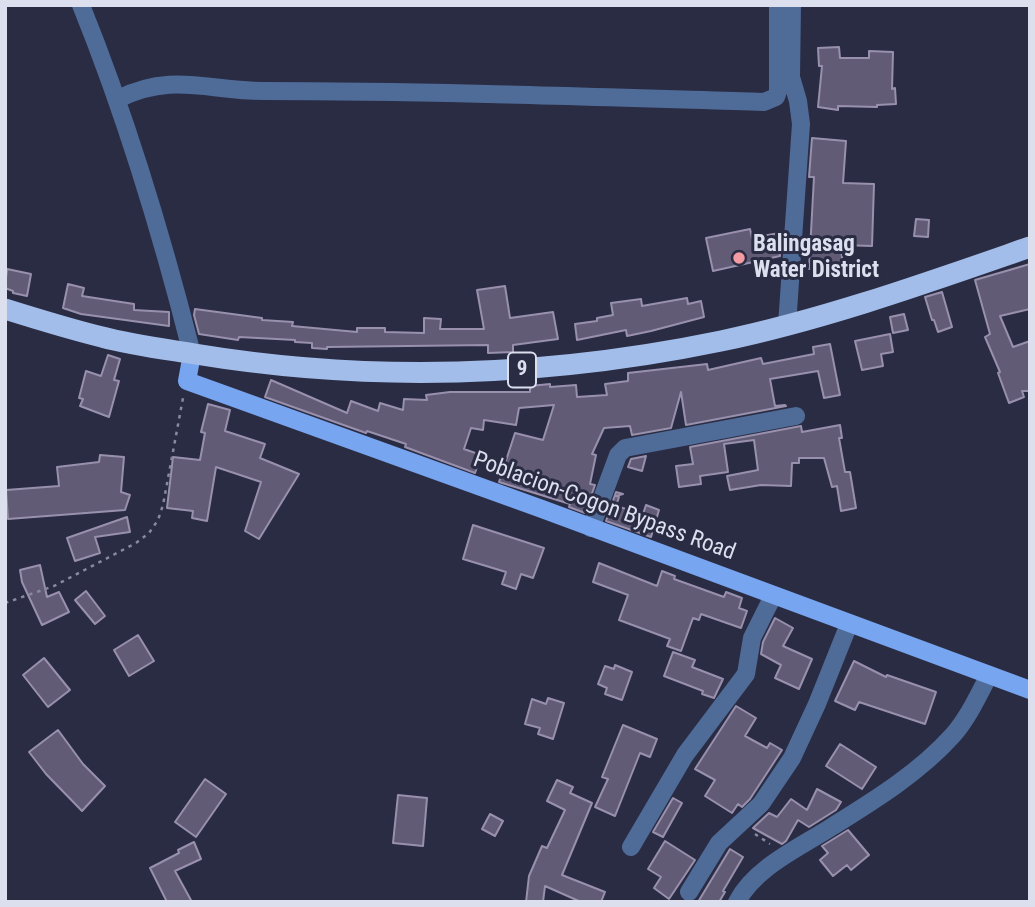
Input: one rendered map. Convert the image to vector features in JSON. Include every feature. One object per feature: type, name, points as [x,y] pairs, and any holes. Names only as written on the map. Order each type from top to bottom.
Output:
[{"type":"highway","name":"9","points":[[5,309],[104,338],[257,364],[341,371],[495,371],[564,366],[723,341],[787,326],[1030,247]]},
{"type":"main road","points":[[187,381],[192,354]]},
{"type":"main road","name":"Poblacion-Cogon Bypass Road","points":[[187,381],[1030,690]]},
{"type":"street","points":[[81,5],[118,99],[163,240],[192,354]]},
{"type":"street","points":[[118,99],[138,89],[184,83],[262,91],[453,93],[764,102],[776,97],[779,91],[778,5]]},
{"type":"street","points":[[787,326],[801,124],[791,76],[792,5]]},
{"type":"street","points":[[591,528],[618,455],[625,448],[796,416]]},
{"type":"street","points":[[631,847],[685,755],[746,674],[752,638],[773,596]]},
{"type":"street","points":[[689,892],[719,843],[761,804],[792,758],[849,624]]},
{"type":"street","points":[[737,902],[758,876],[873,801],[929,758],[953,735],[970,712],[989,676]]},
{"type":"path","points":[[5,603],[54,586],[149,533],[158,520],[163,505],[187,381]]},
{"type":"path","points":[[740,824],[787,855]]},
{"type":"building","points":[[839,47],[840,58],[869,58],[869,51],[893,52],[892,89],[895,88],[896,104],[877,107],[838,106],[838,110],[818,107],[822,66],[819,66],[818,48]]},
{"type":"building","points":[[812,138],[846,141],[843,183],[874,184],[872,246],[840,245],[845,275],[829,277],[828,265],[809,269],[814,177],[809,177]]},
{"type":"building","points":[[916,219],[929,220],[928,237],[914,236]]},
{"type":"building","points":[[750,229],[752,238],[779,233],[780,256],[713,271],[706,238]]},
{"type":"building","points":[[1030,264],[1030,309],[1000,316],[1013,347],[1030,341],[1030,391],[1022,391],[1024,397],[1009,403],[998,373],[1000,372],[985,337],[990,334],[975,280]]},
{"type":"building","points":[[7,269],[31,274],[27,296],[5,288]]},
{"type":"building","points":[[68,284],[84,288],[82,296],[134,304],[134,310],[169,312],[169,326],[81,314],[63,308]]},
{"type":"building","points":[[505,286],[510,318],[553,312],[558,339],[513,345],[513,352],[488,353],[488,345],[327,349],[312,348],[312,343],[295,340],[239,337],[238,340],[199,334],[194,315],[195,309],[293,322],[292,326],[357,332],[357,328],[385,328],[385,332],[424,333],[424,318],[441,319],[440,329],[484,329],[477,290]]},
{"type":"building","points":[[942,292],[952,327],[938,332],[925,297]]},
{"type":"building","points":[[687,298],[688,304],[701,301],[704,317],[627,336],[626,330],[577,340],[575,324],[597,321],[597,318],[613,315],[611,303],[641,299],[642,306]]},
{"type":"building","points":[[904,314],[908,330],[893,333],[890,317]]},
{"type":"building","points":[[890,334],[893,352],[881,354],[883,366],[862,370],[855,341]]},
{"type":"building","points":[[830,344],[840,395],[824,398],[818,371],[770,379],[775,406],[786,406],[686,425],[681,392],[671,428],[632,435],[630,426],[604,428],[592,454],[596,455],[590,484],[595,485],[585,513],[569,507],[570,504],[499,482],[515,433],[543,440],[554,405],[519,408],[516,425],[484,420],[483,430],[471,428],[464,449],[481,455],[475,473],[405,447],[406,444],[367,431],[366,433],[265,397],[271,380],[347,413],[351,401],[378,411],[380,403],[403,410],[404,399],[427,400],[426,395],[450,392],[530,392],[530,386],[550,384],[550,387],[576,385],[577,397],[607,395],[605,384],[628,381],[628,373],[707,364],[708,370],[761,358],[763,364],[814,354],[813,347]]},
{"type":"building","points":[[108,355],[120,359],[114,380],[119,381],[109,417],[80,406],[83,399],[79,398],[86,371],[101,376]]},
{"type":"building","points":[[208,404],[230,410],[225,431],[265,444],[260,458],[299,474],[259,539],[245,531],[261,482],[216,467],[207,521],[192,518],[193,511],[167,508],[173,457],[200,460],[205,433],[201,432]]},
{"type":"building","points":[[840,425],[842,438],[839,438],[845,472],[850,472],[856,508],[841,511],[837,486],[832,487],[824,458],[799,458],[799,463],[792,463],[791,486],[761,485],[730,490],[727,476],[758,470],[754,440],[724,444],[728,472],[700,476],[701,484],[679,487],[676,466],[693,464],[690,447],[801,426],[802,432]]},
{"type":"building","points":[[100,455],[124,457],[121,492],[130,495],[125,510],[8,519],[6,490],[59,486],[57,467],[99,462]]},
{"type":"building","points":[[646,456],[642,471],[628,467],[631,459]]},
{"type":"building","points":[[616,492],[623,494],[616,496],[619,497],[616,506],[643,514],[646,505],[659,510],[651,537],[606,521]]},
{"type":"building","points":[[127,517],[130,532],[95,537],[100,553],[75,561],[67,538]]},
{"type":"building","points":[[473,525],[544,548],[533,578],[521,574],[516,589],[502,584],[506,572],[463,559]]},
{"type":"building","points":[[599,563],[657,586],[662,571],[675,576],[674,579],[724,597],[726,592],[742,598],[739,608],[747,611],[741,628],[701,614],[699,620],[693,618],[681,651],[667,646],[670,639],[619,620],[628,595],[593,582]]},
{"type":"building","points":[[40,565],[47,597],[59,592],[69,612],[42,625],[22,582],[20,570]]},
{"type":"building","points":[[86,591],[105,616],[95,624],[75,600]]},
{"type":"building","points":[[775,618],[793,628],[783,646],[812,659],[799,689],[775,678],[781,665],[761,654],[763,642]]},
{"type":"building","points":[[138,635],[154,661],[129,676],[114,650]]},
{"type":"building","points":[[673,652],[695,660],[692,667],[723,679],[714,698],[664,676]]},
{"type":"building","points":[[44,658],[70,690],[48,707],[23,675]]},
{"type":"building","points":[[854,661],[886,677],[887,675],[936,692],[925,724],[859,702],[855,710],[835,701]]},
{"type":"building","points":[[615,665],[632,672],[622,700],[605,694],[607,688],[598,684],[605,666],[614,669]]},
{"type":"building","points":[[548,698],[564,703],[553,739],[538,734],[540,728],[525,724],[532,699],[546,704]]},
{"type":"building","points":[[736,706],[756,718],[745,736],[767,748],[770,743],[782,750],[750,799],[742,807],[738,804],[732,813],[705,796],[715,780],[695,769]]},
{"type":"building","points":[[623,725],[657,739],[650,757],[640,753],[615,816],[595,807],[608,779],[602,777]]},
{"type":"building","points":[[58,730],[83,764],[105,786],[82,811],[29,752]]},
{"type":"building","points":[[840,744],[876,767],[862,789],[826,766]]},
{"type":"building","points":[[205,779],[226,794],[196,837],[175,822]]},
{"type":"building","points":[[557,780],[573,787],[570,793],[592,803],[562,875],[605,892],[601,902],[581,902],[545,886],[543,902],[526,902],[529,876],[542,846],[547,848],[565,810],[547,801]]},
{"type":"building","points":[[817,789],[841,802],[836,810],[809,827],[798,820],[782,844],[753,828],[769,813],[777,817],[791,799],[807,810]]},
{"type":"building","points":[[398,795],[427,798],[423,846],[393,843]]},
{"type":"building","points":[[673,798],[682,803],[663,837],[653,832]]},
{"type":"building","points":[[490,814],[503,821],[495,836],[482,829]]},
{"type":"building","points":[[848,830],[869,855],[851,870],[847,865],[833,876],[820,860],[828,853],[822,846]]},
{"type":"building","points":[[665,841],[695,860],[669,899],[654,888],[661,877],[648,869]]},
{"type":"building","points":[[194,842],[201,859],[175,871],[192,902],[167,902],[150,868]]},
{"type":"building","points":[[730,849],[743,857],[719,902],[698,902]]},
{"type":"place","name":"Balingasag Water District","points":[[739,258]]}]
